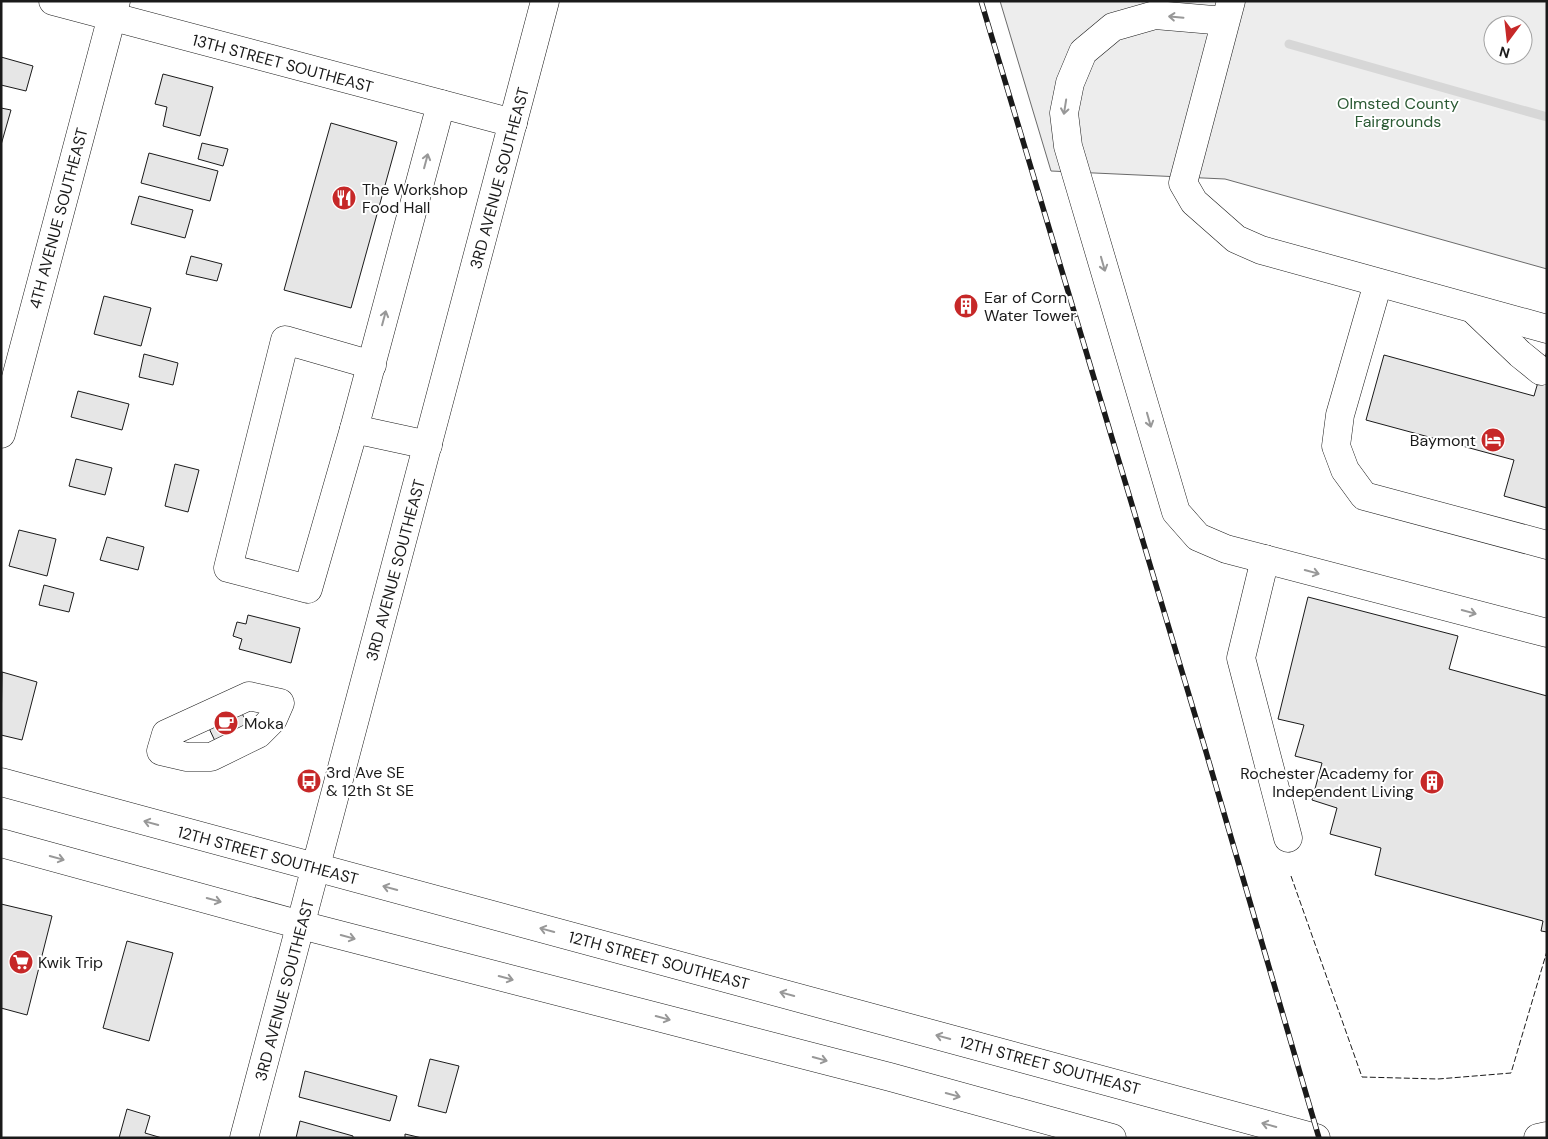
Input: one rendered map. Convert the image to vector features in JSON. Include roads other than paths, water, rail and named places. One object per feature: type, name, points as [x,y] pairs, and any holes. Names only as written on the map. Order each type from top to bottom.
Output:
[{"type":"main road","name":"13TH STREET SOUTHEAST","points":[[53,1],[114,10],[441,104],[514,123]]},
{"type":"main road","name":"3RD AVENUE SOUTHEAST","points":[[244,1138],[545,1]]},
{"type":"main road","name":"4TH AVENUE SOUTHEAST","points":[[1,434],[114,10]]},
{"type":"main road","points":[[1547,329],[1261,250],[1236,240],[1194,202],[1183,183],[1228,11],[1156,15],[1113,26],[1083,52],[1070,83],[1064,113],[1068,146],[1176,512],[1198,537],[1226,549],[1547,632]]},
{"type":"main road","points":[[372,365],[285,340],[228,568],[308,589],[372,365],[441,104]]},
{"type":"main road","points":[[1378,283],[1340,415],[1336,446],[1345,470],[1364,496],[1547,545]]},
{"type":"main road","points":[[1474,310],[1520,354],[1541,371]]},
{"type":"main road","points":[[354,428],[428,445]]},
{"type":"main road","points":[[1265,559],[1241,658],[1288,838]]},
{"type":"main road","points":[[249,696],[280,703],[273,719],[258,734],[211,757],[187,757],[161,751],[166,734],[249,696]]},
{"type":"main road","name":"12TH STREET SOUTHEAST","points":[[1,782],[1316,1138]]},
{"type":"main road","points":[[1,843],[301,924],[890,1077],[1112,1138]]},
{"type":"main road","points":[[1538,1138],[1547,1136]]},
{"type":"waterway","points":[[1289,44],[1547,117]]},
{"type":"railway","points":[[981,1],[1204,745],[1319,1138]]},
{"type":"place","name":"The Workshop Food Hall","points":[[344,198]]},
{"type":"place","name":"Ear of Corn Water Tower","points":[[966,306]]},
{"type":"place","name":"Baymont","points":[[1493,440]]},
{"type":"place","name":"Moka","points":[[226,723]]},
{"type":"place","name":"3rd Ave SE & 12th St SE","points":[[309,781]]},
{"type":"place","name":"Rochester Academy for Independent Living","points":[[1432,782]]},
{"type":"place","name":"Kwik Trip","points":[[21,962]]},
{"type":"park label","name":"Olmsted County Fairgrounds","points":[[1398,112]]}]
